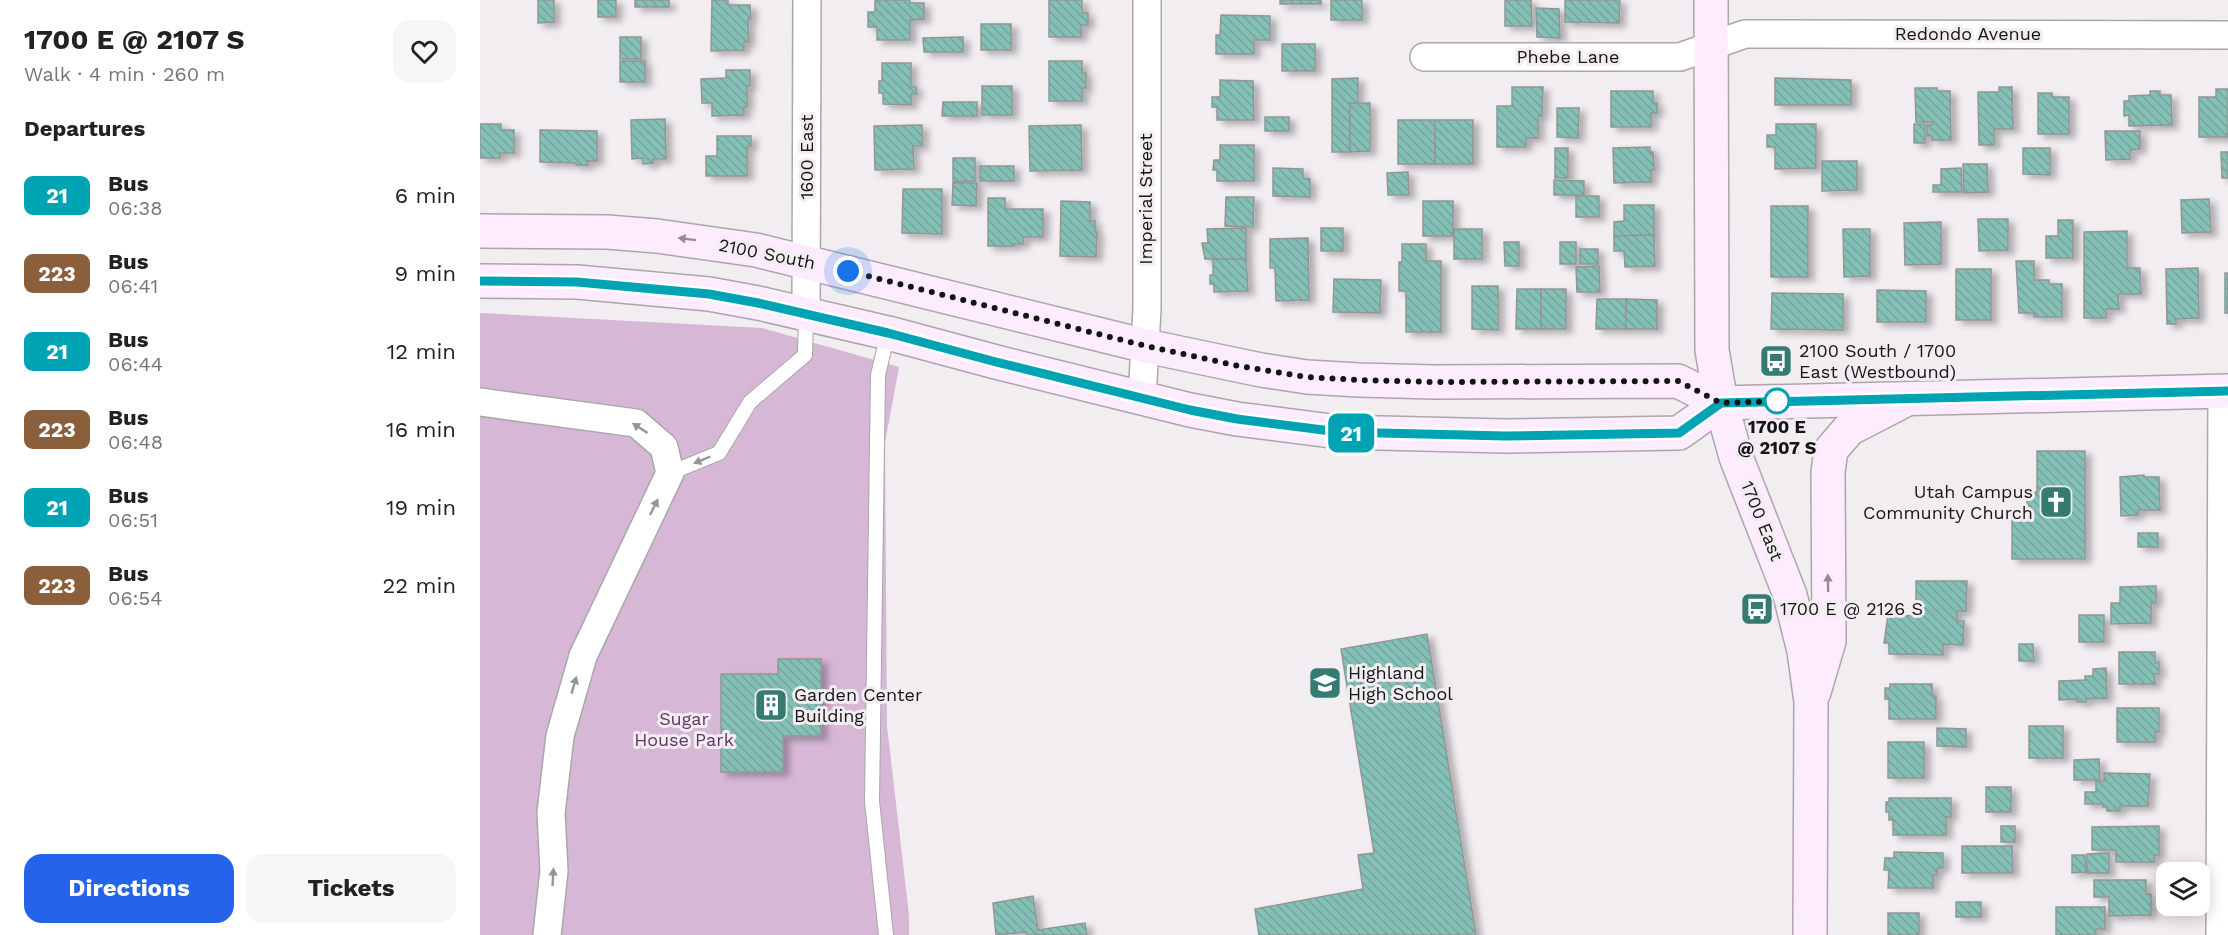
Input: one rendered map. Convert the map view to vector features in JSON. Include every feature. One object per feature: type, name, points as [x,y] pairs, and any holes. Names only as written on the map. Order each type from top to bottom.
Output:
[{"type":"main road","name":"1700 East","points":[[1711,0],[1712,350],[1721,403],[1736,457],[1795,611],[1804,651],[1811,702],[1810,935]]},
{"type":"main road","name":"2100 South","points":[[480,231],[608,232],[657,236],[756,250],[1146,346],[1306,377],[1359,380],[1678,381],[1721,403],[2225,391]]},
{"type":"main road","points":[[480,281],[577,282],[709,294],[888,333],[1142,399],[1237,419],[1298,428],[1380,434],[1505,436],[1679,433],[1721,403]]},
{"type":"main road","points":[[1811,702],[1829,641],[1827,483],[1831,450],[1849,429],[1909,398]]},
{"type":"street","name":"1600 East","points":[[806,314],[807,0]]},
{"type":"street","name":"Imperial Street","points":[[1142,399],[1146,346],[1147,0]]},
{"type":"street","name":"Redondo Avenue","points":[[1710,45],[1745,34],[2228,35]]},
{"type":"street","name":"Phebe Lane","points":[[1424,57],[1680,57],[1710,45]]},
{"type":"street","points":[[2220,935],[2225,391]]},
{"type":"street","points":[[480,402],[636,423],[664,447],[670,473],[583,656],[560,736],[551,813],[554,871],[548,935]]},
{"type":"lane","points":[[670,473],[719,453],[750,402],[806,355],[806,314]]},
{"type":"lane","points":[[886,935],[872,801],[878,375],[888,333]]},
{"type":"path","points":[[1775,442],[1778,453]]},
{"type":"path","points":[[1766,454],[1809,451]]},
{"type":"green space","name":"Sugar House Park","points":[[480,313],[762,328],[899,367],[885,443],[887,726],[909,915],[909,935],[480,935]]},
{"type":"building","points":[[538,0],[554,0],[554,22],[538,23]]},
{"type":"building","points":[[598,0],[616,0],[616,17],[598,17]]},
{"type":"building","points":[[635,0],[669,0],[669,7],[635,7]]},
{"type":"building","points":[[712,0],[728,0],[728,5],[750,5],[749,42],[744,42],[744,50],[711,51]]},
{"type":"building","points":[[875,0],[910,0],[910,3],[924,3],[924,19],[910,20],[910,40],[877,40],[877,27],[868,27],[868,12],[875,12]]},
{"type":"building","points":[[1049,0],[1082,0],[1082,13],[1088,13],[1088,25],[1081,25],[1081,37],[1049,37]]},
{"type":"building","points":[[1280,0],[1321,0],[1321,4],[1280,4]]},
{"type":"building","points":[[1331,0],[1362,0],[1362,20],[1331,20]]},
{"type":"building","points":[[1505,0],[1531,0],[1532,26],[1505,26]]},
{"type":"building","points":[[1565,0],[1620,0],[1619,23],[1565,22]]},
{"type":"building","points":[[1536,8],[1559,9],[1560,38],[1537,37]]},
{"type":"building","points":[[1221,15],[1270,16],[1270,40],[1254,40],[1254,54],[1216,54],[1216,35],[1220,35]]},
{"type":"building","points":[[981,24],[1011,24],[1011,50],[981,50]]},
{"type":"building","points":[[620,37],[641,37],[641,59],[620,59]]},
{"type":"building","points":[[963,37],[963,52],[924,52],[923,38]]},
{"type":"building","points":[[1282,44],[1315,44],[1315,71],[1282,71]]},
{"type":"building","points":[[620,61],[645,61],[645,82],[620,82]]},
{"type":"building","points":[[1049,61],[1082,61],[1082,73],[1086,73],[1086,88],[1082,88],[1082,101],[1049,101]]},
{"type":"building","points":[[882,63],[911,63],[911,87],[916,87],[917,94],[911,94],[911,105],[883,104],[883,93],[879,93]]},
{"type":"building","points":[[726,70],[750,70],[750,86],[747,86],[747,107],[744,107],[744,115],[712,116],[712,103],[702,103],[701,79],[726,78]]},
{"type":"building","points":[[1358,78],[1358,103],[1350,103],[1350,152],[1332,152],[1332,79]]},
{"type":"building","points":[[1775,78],[1851,80],[1851,105],[1775,105]]},
{"type":"building","points":[[1220,80],[1253,81],[1254,120],[1217,120],[1217,107],[1212,107],[1212,97],[1220,97]]},
{"type":"building","points":[[982,86],[1012,86],[1012,115],[982,115]]},
{"type":"building","points":[[1512,87],[1543,87],[1542,116],[1538,116],[1538,138],[1526,138],[1526,147],[1497,147],[1497,106],[1512,106]]},
{"type":"building","points":[[1999,87],[2012,87],[2013,129],[1994,129],[1994,145],[1979,145],[1978,92],[1999,92]]},
{"type":"building","points":[[1915,88],[1937,88],[1937,91],[1950,91],[1951,140],[1932,140],[1932,136],[1927,136],[1927,125],[1932,125],[1932,122],[1916,122]]},
{"type":"building","points":[[2216,89],[2228,89],[2228,137],[2199,137],[2199,97],[2216,97]]},
{"type":"building","points":[[1611,91],[1653,91],[1653,103],[1657,103],[1657,113],[1651,113],[1651,127],[1611,127]]},
{"type":"building","points":[[2150,91],[2160,91],[2160,95],[2171,95],[2172,125],[2129,126],[2129,115],[2124,116],[2124,101],[2129,101],[2129,96],[2150,95]]},
{"type":"building","points":[[2038,93],[2052,93],[2052,97],[2069,97],[2069,134],[2038,134]]},
{"type":"building","points":[[943,102],[977,102],[977,116],[942,116]]},
{"type":"building","points":[[1350,103],[1370,103],[1370,151],[1350,152]]},
{"type":"building","points":[[1557,108],[1579,108],[1578,138],[1557,137]]},
{"type":"building","points":[[1265,117],[1289,117],[1289,131],[1265,131]]},
{"type":"building","points":[[665,119],[666,159],[653,159],[653,163],[643,164],[643,158],[632,159],[631,120]]},
{"type":"building","points":[[1398,120],[1435,120],[1435,164],[1398,164]]},
{"type":"building","points":[[1435,120],[1473,120],[1473,164],[1435,164]]},
{"type":"building","points":[[480,124],[501,124],[501,130],[514,130],[514,153],[500,153],[500,158],[480,158]]},
{"type":"building","points":[[1776,124],[1816,124],[1816,168],[1775,169],[1775,147],[1767,147],[1767,135],[1776,135]]},
{"type":"building","points":[[1914,124],[1925,124],[1925,143],[1914,143]]},
{"type":"building","points":[[922,125],[922,146],[913,146],[914,169],[875,170],[874,126]]},
{"type":"building","points":[[1081,125],[1082,170],[1030,171],[1029,126]]},
{"type":"building","points":[[540,130],[597,131],[597,161],[588,161],[588,165],[540,162]]},
{"type":"building","points":[[2105,131],[2140,131],[2140,149],[2130,150],[2130,159],[2106,160]]},
{"type":"building","points":[[717,136],[751,136],[751,146],[747,146],[747,176],[706,176],[706,156],[717,156]]},
{"type":"building","points":[[1220,145],[1254,145],[1254,181],[1217,181],[1217,170],[1213,170],[1214,160],[1220,160]]},
{"type":"building","points":[[1650,147],[1650,152],[1653,152],[1654,170],[1651,170],[1651,182],[1614,183],[1613,148]]},
{"type":"building","points":[[1555,148],[1568,148],[1568,178],[1555,178]]},
{"type":"building","points":[[2023,148],[2050,148],[2050,175],[2023,174]]},
{"type":"building","points":[[2221,152],[2228,152],[2228,178],[2222,178]]},
{"type":"building","points":[[953,158],[975,158],[975,181],[953,182]]},
{"type":"building","points":[[1822,161],[1857,161],[1857,190],[1822,191]]},
{"type":"building","points":[[1963,164],[1987,164],[1988,192],[1964,193]]},
{"type":"building","points":[[980,166],[1014,166],[1014,181],[980,181]]},
{"type":"building","points":[[1273,168],[1303,169],[1303,178],[1310,179],[1310,197],[1273,196]]},
{"type":"building","points":[[1961,168],[1962,192],[1933,192],[1933,185],[1941,185],[1941,169]]},
{"type":"building","points":[[1408,172],[1409,195],[1388,195],[1387,173]]},
{"type":"building","points":[[1554,180],[1584,181],[1584,195],[1554,195]]},
{"type":"building","points":[[953,183],[977,183],[976,206],[952,205]]},
{"type":"building","points":[[903,189],[942,189],[942,234],[902,233]]},
{"type":"building","points":[[1576,196],[1599,196],[1599,217],[1576,217]]},
{"type":"building","points":[[1226,197],[1254,197],[1253,227],[1225,226]]},
{"type":"building","points":[[988,198],[1005,198],[1005,209],[1043,209],[1043,237],[1023,237],[1023,244],[1014,244],[1014,246],[988,246]]},
{"type":"building","points":[[2209,199],[2211,232],[2182,233],[2181,200]]},
{"type":"building","points":[[1061,201],[1090,202],[1090,221],[1095,221],[1095,232],[1097,232],[1096,257],[1060,256]]},
{"type":"building","points":[[1423,201],[1453,201],[1453,236],[1423,236]]},
{"type":"building","points":[[1624,205],[1654,205],[1654,235],[1614,236],[1614,222],[1624,221]]},
{"type":"building","points":[[1771,206],[1808,206],[1808,277],[1771,277]]},
{"type":"building","points":[[1978,219],[2008,219],[2008,250],[1979,251]]},
{"type":"building","points":[[2058,220],[2073,220],[2073,258],[2046,258],[2046,236],[2058,236]]},
{"type":"building","points":[[1941,222],[1941,264],[1905,265],[1904,223]]},
{"type":"building","points":[[1246,228],[1246,259],[1205,259],[1202,243],[1208,243],[1207,229]]},
{"type":"building","points":[[1321,228],[1343,228],[1343,251],[1321,251]]},
{"type":"building","points":[[1454,229],[1482,229],[1482,259],[1454,259]]},
{"type":"building","points":[[1843,229],[1870,229],[1870,276],[1844,277]]},
{"type":"building","points":[[2127,231],[2127,268],[2140,268],[2141,294],[2118,294],[2119,309],[2106,309],[2106,318],[2084,318],[2084,232]]},
{"type":"building","points":[[1654,235],[1655,266],[1625,267],[1624,251],[1614,251],[1614,236]]},
{"type":"building","points":[[1308,238],[1309,300],[1276,301],[1275,268],[1270,268],[1270,239]]},
{"type":"building","points":[[1504,242],[1519,242],[1519,266],[1505,266]]},
{"type":"building","points":[[1560,242],[1576,242],[1576,264],[1560,264]]},
{"type":"building","points":[[1402,244],[1426,244],[1426,261],[1441,261],[1441,332],[1406,332],[1406,291],[1399,291],[1399,262],[1402,262]]},
{"type":"building","points":[[1580,249],[1598,249],[1598,264],[1580,264]]},
{"type":"building","points":[[1213,259],[1246,259],[1248,291],[1214,292],[1214,284],[1210,284],[1210,275],[1213,275]]},
{"type":"building","points":[[2016,261],[2034,261],[2034,280],[2049,280],[2049,284],[2062,284],[2062,317],[2034,317],[2034,313],[2019,313]]},
{"type":"building","points":[[1599,266],[1600,292],[1577,292],[1576,267]]},
{"type":"building","points":[[2198,268],[2199,318],[2176,319],[2176,324],[2167,324],[2166,269]]},
{"type":"building","points":[[1956,269],[1991,269],[1991,320],[1956,320]]},
{"type":"building","points":[[2225,273],[2228,273],[2228,313],[2225,313]]},
{"type":"building","points":[[1334,279],[1381,280],[1380,313],[1333,312]]},
{"type":"building","points":[[1472,286],[1498,286],[1498,330],[1472,329]]},
{"type":"building","points":[[1517,289],[1541,289],[1541,329],[1516,329]]},
{"type":"building","points":[[1541,289],[1566,289],[1566,329],[1541,329]]},
{"type":"building","points":[[1877,290],[1926,291],[1926,322],[1877,322]]},
{"type":"building","points":[[1772,293],[1843,294],[1843,330],[1771,329]]},
{"type":"building","points":[[1597,299],[1626,299],[1626,329],[1596,329]]},
{"type":"building","points":[[1626,299],[1657,300],[1657,329],[1626,329]]},
{"type":"building","name":"Utah Campus Community Church","points":[[2037,451],[2085,451],[2085,559],[2012,559],[2012,511],[2027,511],[2027,492],[2037,492]]},
{"type":"building","points":[[2144,475],[2144,477],[2159,477],[2160,510],[2138,510],[2138,515],[2121,516],[2120,477]]},
{"type":"building","points":[[2138,533],[2158,533],[2158,547],[2138,547]]},
{"type":"building","points":[[1916,581],[1967,581],[1966,611],[1957,611],[1957,621],[1964,621],[1963,645],[1943,644],[1943,655],[1889,654],[1889,643],[1884,643],[1888,615],[1919,616],[1919,612],[1916,612]]},
{"type":"building","points":[[2156,586],[2156,603],[2151,603],[2151,623],[2111,624],[2111,603],[2120,603],[2120,587]]},
{"type":"building","points":[[2079,615],[2104,615],[2104,642],[2079,642]]},
{"type":"building","points":[[1427,634],[1476,935],[1259,935],[1255,909],[1363,889],[1358,855],[1374,853],[1341,649]]},
{"type":"building","points":[[2019,644],[2033,644],[2034,661],[2019,661]]},
{"type":"building","points":[[2119,652],[2155,652],[2155,663],[2159,662],[2159,674],[2154,674],[2155,684],[2119,684]]},
{"type":"building","name":"Garden Center Building","points":[[778,659],[821,659],[821,736],[783,736],[783,772],[721,772],[721,674],[778,674]]},
{"type":"building","points":[[2106,668],[2107,698],[2086,699],[2086,702],[2077,702],[2077,699],[2059,700],[2059,681],[2085,680],[2085,676],[2093,676],[2093,669]]},
{"type":"building","points":[[1890,684],[1932,684],[1932,696],[1936,696],[1936,719],[1889,719],[1889,699],[1885,699],[1885,688],[1890,688]]},
{"type":"building","points":[[2117,708],[2159,708],[2159,732],[2155,732],[2155,742],[2117,742]]},
{"type":"building","points":[[2029,726],[2063,726],[2063,758],[2029,758]]},
{"type":"building","points":[[1937,728],[1966,729],[1966,747],[1937,746]]},
{"type":"building","points":[[1888,742],[1924,742],[1924,778],[1888,778]]},
{"type":"building","points":[[2099,759],[2100,780],[2074,780],[2074,760]]},
{"type":"building","points":[[2104,773],[2150,774],[2148,806],[2120,806],[2120,811],[2107,811],[2107,807],[2103,807],[2103,804],[2085,804],[2085,792],[2096,792],[2096,781],[2104,781]]},
{"type":"building","points":[[1986,787],[2011,787],[2011,812],[1986,812]]},
{"type":"building","points":[[1889,798],[1951,798],[1951,817],[1946,817],[1946,835],[1893,835],[1893,820],[1889,820],[1889,812],[1886,812],[1886,802],[1889,802]]},
{"type":"building","points":[[2001,826],[2015,826],[2015,842],[2001,842]]},
{"type":"building","points":[[2159,826],[2159,855],[2154,855],[2154,862],[2116,862],[2116,850],[2092,850],[2092,827]]},
{"type":"building","points":[[1962,846],[2012,846],[2013,873],[1962,873]]},
{"type":"building","points":[[1894,852],[1943,853],[1943,868],[1937,868],[1937,875],[1933,875],[1933,888],[1888,888],[1889,870],[1884,870],[1885,858],[1894,858]]},
{"type":"building","points":[[2109,853],[2109,873],[2087,873],[2087,854]]},
{"type":"building","points":[[2072,855],[2085,855],[2086,872],[2072,873]]},
{"type":"building","points":[[2094,880],[2146,880],[2146,894],[2151,894],[2151,915],[2109,916],[2109,897],[2094,897]]},
{"type":"building","points":[[1033,896],[1038,930],[1085,923],[1087,935],[1027,935],[1026,932],[996,935],[993,903]]},
{"type":"building","points":[[1956,902],[1981,902],[1981,917],[1956,917]]},
{"type":"building","points":[[2056,907],[2105,907],[2105,929],[2096,929],[2096,935],[2056,935]]},
{"type":"building","points":[[1888,913],[1919,913],[1919,935],[1888,935]]},
{"type":"bus line","name":"21","points":[[480,281],[577,282],[709,294],[888,333],[1190,410],[1288,427],[1339,432],[1505,436],[1679,433],[1721,403],[1978,395],[2228,391]]},
{"type":"place","name":"2100 South / 1700 East (Westbound)","points":[[1776,361]]},
{"type":"place","name":"1700 E @ 2107 S","points":[[1777,401]]},
{"type":"place","name":"Utah Campus Community Church","points":[[2056,502]]},
{"type":"place","name":"1700 E @ 2126 S","points":[[1757,609]]},
{"type":"place","name":"Highland High School","points":[[1325,683]]},
{"type":"place","name":"Garden Center Building","points":[[771,705]]},
{"type":"route","points":[[848,271],[1146,346],[1216,362],[1306,377],[1434,382],[1678,381],[1721,403],[1783,401],[1777,401]]}]
